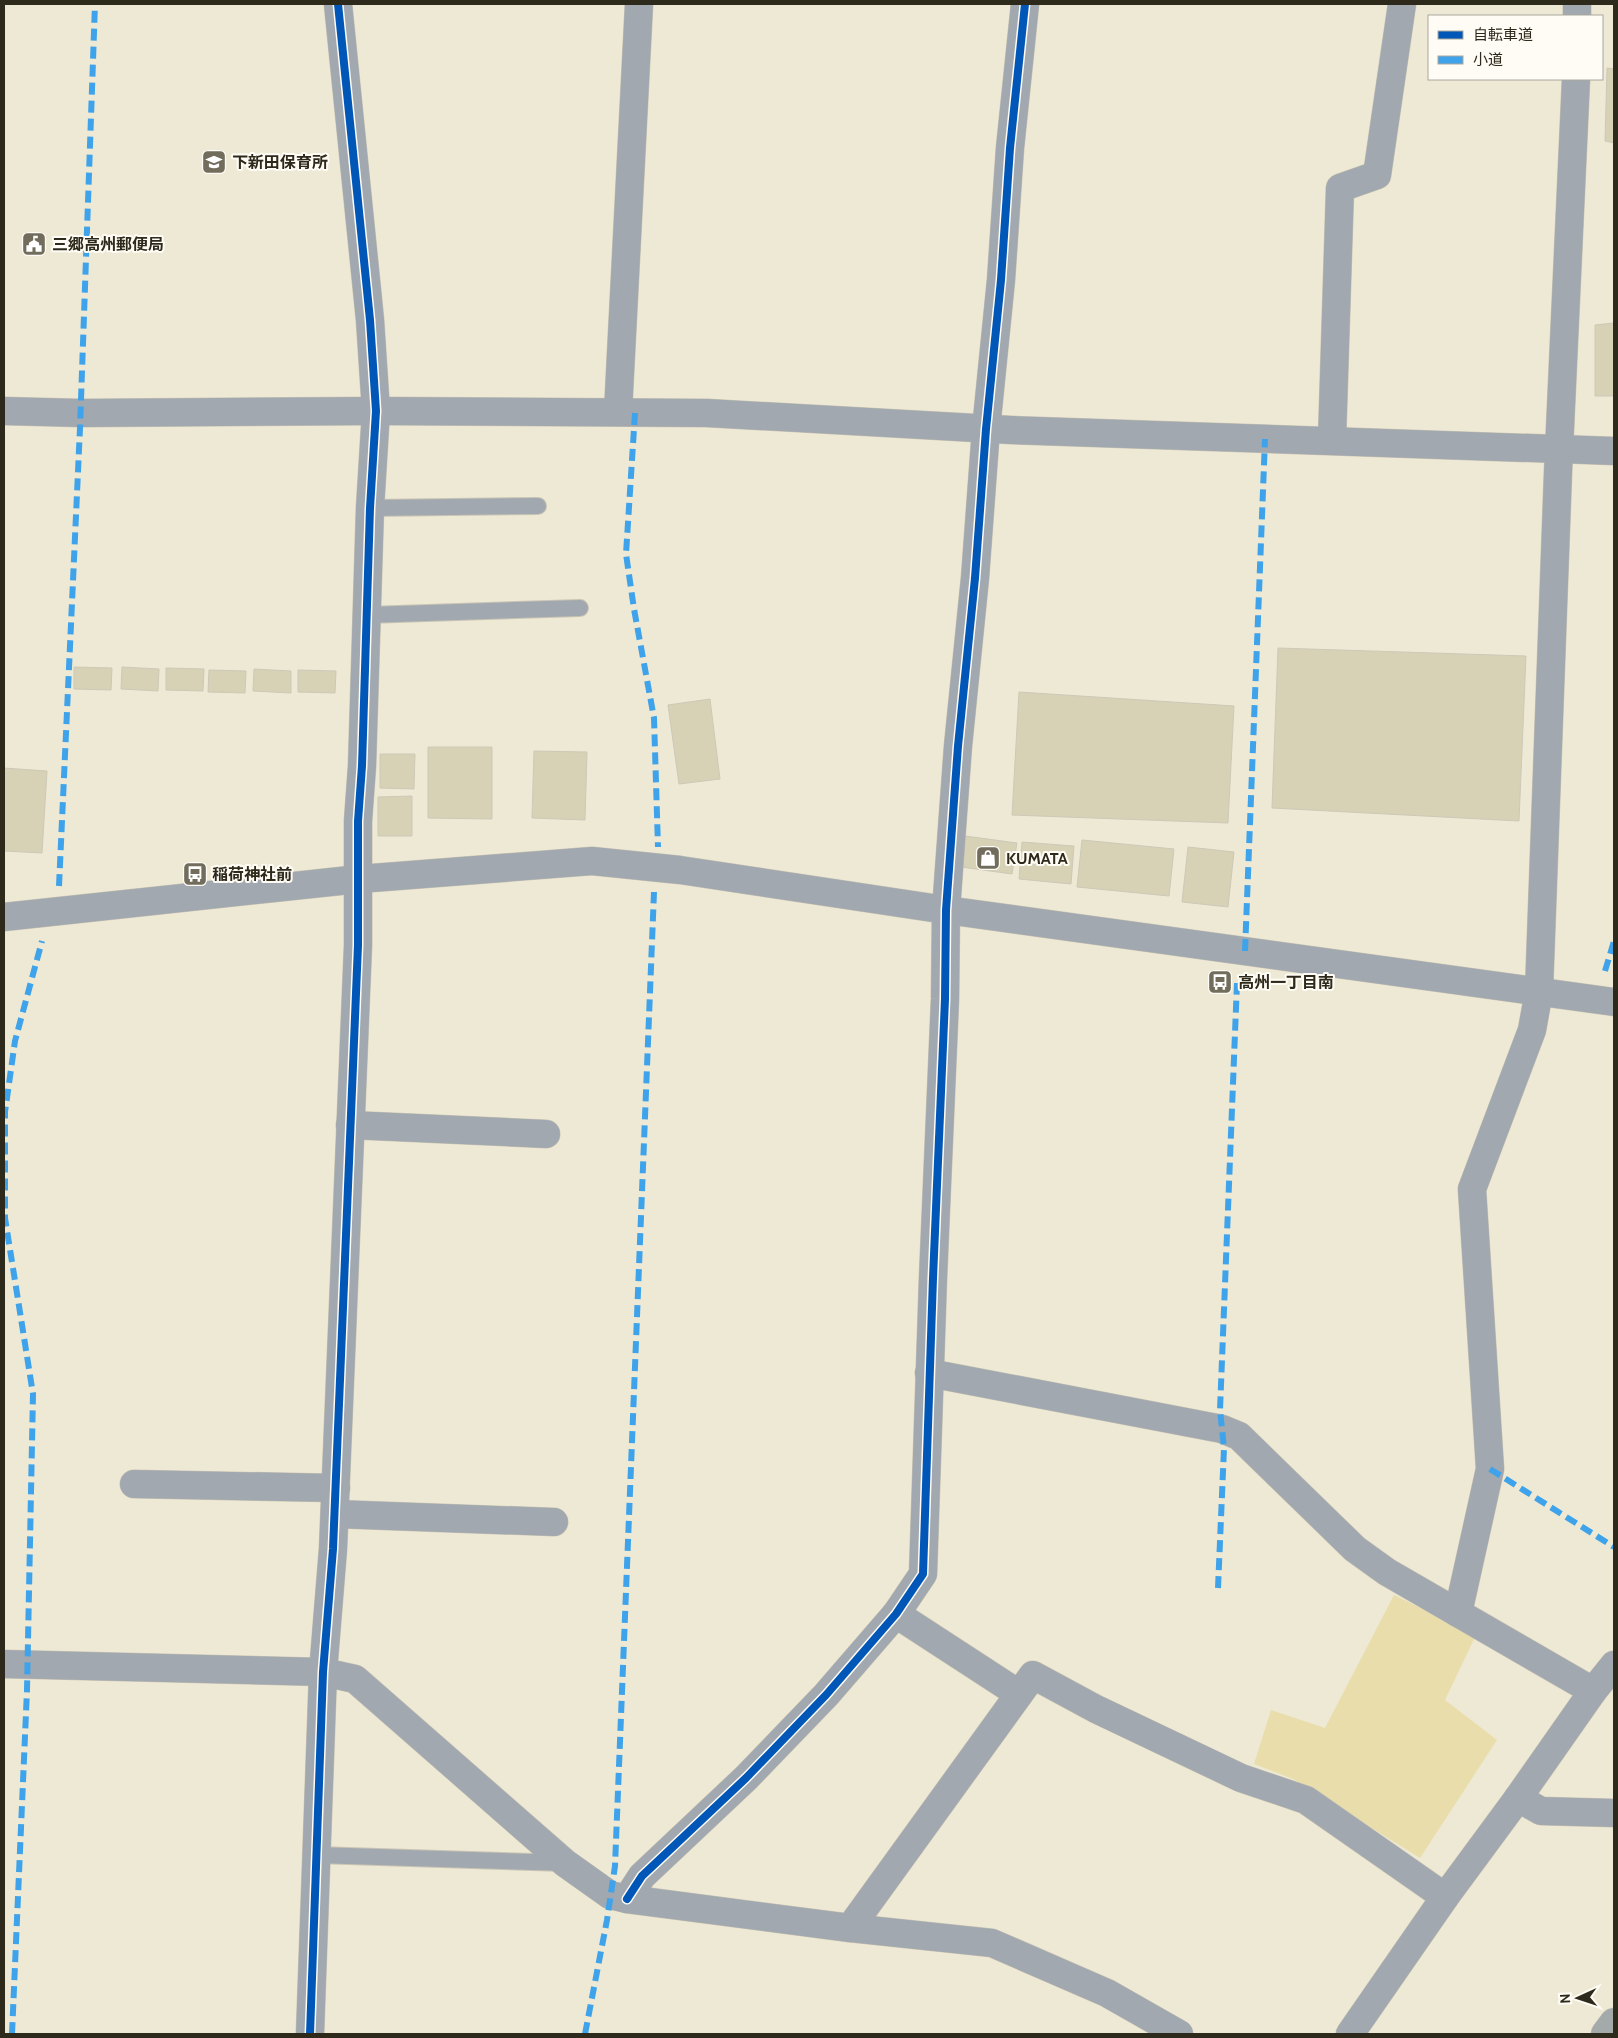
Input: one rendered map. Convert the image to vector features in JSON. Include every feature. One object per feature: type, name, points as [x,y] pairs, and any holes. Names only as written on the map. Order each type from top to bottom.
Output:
[{"type":"main road","points":[[1605,2034],[1614,2022]]},
{"type":"street","points":[[310,2034],[323,1672],[335,1501],[358,945],[358,821],[368,615],[370,508],[376,411],[370,320],[338,4]]},
{"type":"street","points":[[618,412],[639,4]]},
{"type":"street","points":[[627,1899],[642,1876],[746,1778],[826,1695],[896,1614],[923,1574],[929,1373],[939,1174],[946,910],[958,746],[1001,280],[1010,148],[1025,4]]},
{"type":"street","points":[[1332,440],[1340,188],[1377,175],[1402,4]]},
{"type":"street","points":[[1458,1613],[1490,1469],[1472,1189],[1532,1030],[1539,992],[1559,449],[1576,80]]},
{"type":"street","points":[[4,411],[81,413],[376,411],[707,413],[986,429],[1614,451]]},
{"type":"street","points":[[4,917],[358,879],[592,861],[680,870],[946,910],[1614,1002]]},
{"type":"street","points":[[350,1125],[546,1134]]},
{"type":"street","points":[[929,1373],[1222,1429],[1239,1436],[1355,1549],[1387,1572],[1593,1691]]},
{"type":"street","points":[[134,1484],[554,1522]]},
{"type":"street","points":[[896,1614],[1019,1694]]},
{"type":"street","points":[[4,1664],[323,1672],[355,1679],[566,1863],[610,1895],[627,1899],[850,1928],[992,1943],[1107,1993],[1179,2034]]},
{"type":"street","points":[[1350,2034],[1445,1897],[1518,1798],[1593,1691],[1614,1666]]},
{"type":"street","points":[[850,1928],[1033,1675],[1096,1709],[1241,1778],[1306,1800],[1445,1897]]},
{"type":"street","points":[[1518,1798],[1541,1811],[1614,1813]]},
{"type":"lane","points":[[370,508],[538,506]]},
{"type":"lane","points":[[368,615],[580,608]]},
{"type":"lane","points":[[317,1855],[566,1863]]},
{"type":"shaded area","points":[[1394,1595],[1476,1635],[1445,1700],[1497,1740],[1420,1858],[1293,1779],[1254,1764],[1271,1710],[1325,1728]]},
{"type":"building","points":[[1607,68],[1614,69],[1614,143],[1605,141]]},
{"type":"building","points":[[1614,323],[1614,396],[1595,396],[1595,325]]},
{"type":"building","points":[[1278,648],[1526,656],[1519,821],[1272,808]]},
{"type":"building","points":[[74,667],[112,668],[111,690],[74,689]]},
{"type":"building","points":[[122,667],[159,669],[158,691],[121,689]]},
{"type":"building","points":[[166,668],[204,669],[203,691],[166,690]]},
{"type":"building","points":[[254,669],[291,671],[291,693],[253,691]]},
{"type":"building","points":[[209,670],[246,671],[245,693],[208,692]]},
{"type":"building","points":[[298,670],[336,671],[335,693],[298,692]]},
{"type":"building","points":[[1019,692],[1234,706],[1228,823],[1012,815]]},
{"type":"building","points":[[710,699],[720,779],[679,784],[668,705]]},
{"type":"building","points":[[428,747],[492,747],[492,819],[428,818]]},
{"type":"building","points":[[534,751],[587,752],[585,820],[532,818]]},
{"type":"building","points":[[380,754],[415,754],[414,789],[380,788]]},
{"type":"building","points":[[4,768],[47,771],[42,853],[4,851]]},
{"type":"building","points":[[412,796],[412,836],[378,836],[378,797]]},
{"type":"building","points":[[965,836],[1017,843],[1012,874],[961,867]]},
{"type":"building","points":[[1082,840],[1174,849],[1169,896],[1077,887]]},
{"type":"building","points":[[1022,842],[1074,846],[1071,884],[1019,879]]},
{"type":"building","points":[[1188,847],[1234,852],[1228,907],[1182,902]]},
{"type":"marked path","points":[[59,886],[80,428],[95,4]]},
{"type":"marked path","points":[[635,413],[626,554],[654,718],[658,847]]},
{"type":"marked path","points":[[1245,951],[1265,439]]},
{"type":"marked path","points":[[585,2034],[607,1920],[615,1866],[654,892]]},
{"type":"marked path","points":[[12,2034],[27,1690],[33,1394],[5,1218],[5,1112],[15,1041],[42,941]]},
{"type":"marked path","points":[[1605,971],[1614,941]]},
{"type":"marked path","points":[[1218,1588],[1224,1448],[1220,1410],[1237,983]]},
{"type":"marked path","points":[[1490,1469],[1614,1547]]},
{"type":"cycle path","points":[[310,2034],[323,1672],[333,1549],[358,945],[358,821],[362,766],[370,508],[376,411],[370,320],[338,4]]},
{"type":"cycle path","points":[[627,1899],[642,1876],[746,1778],[826,1695],[896,1614],[923,1574],[945,999],[946,910],[958,746],[1001,280],[1010,148],[1025,4]]},
{"type":"place","name":"下新田保育所","points":[[214,162]]},
{"type":"place","name":"三郷高州郵便局","points":[[34,244]]},
{"type":"place","name":"KUMATA","points":[[988,858]]},
{"type":"place","name":"稲荷神社前","points":[[195,874]]},
{"type":"place","name":"高州一丁目南","points":[[1220,982]]}]
